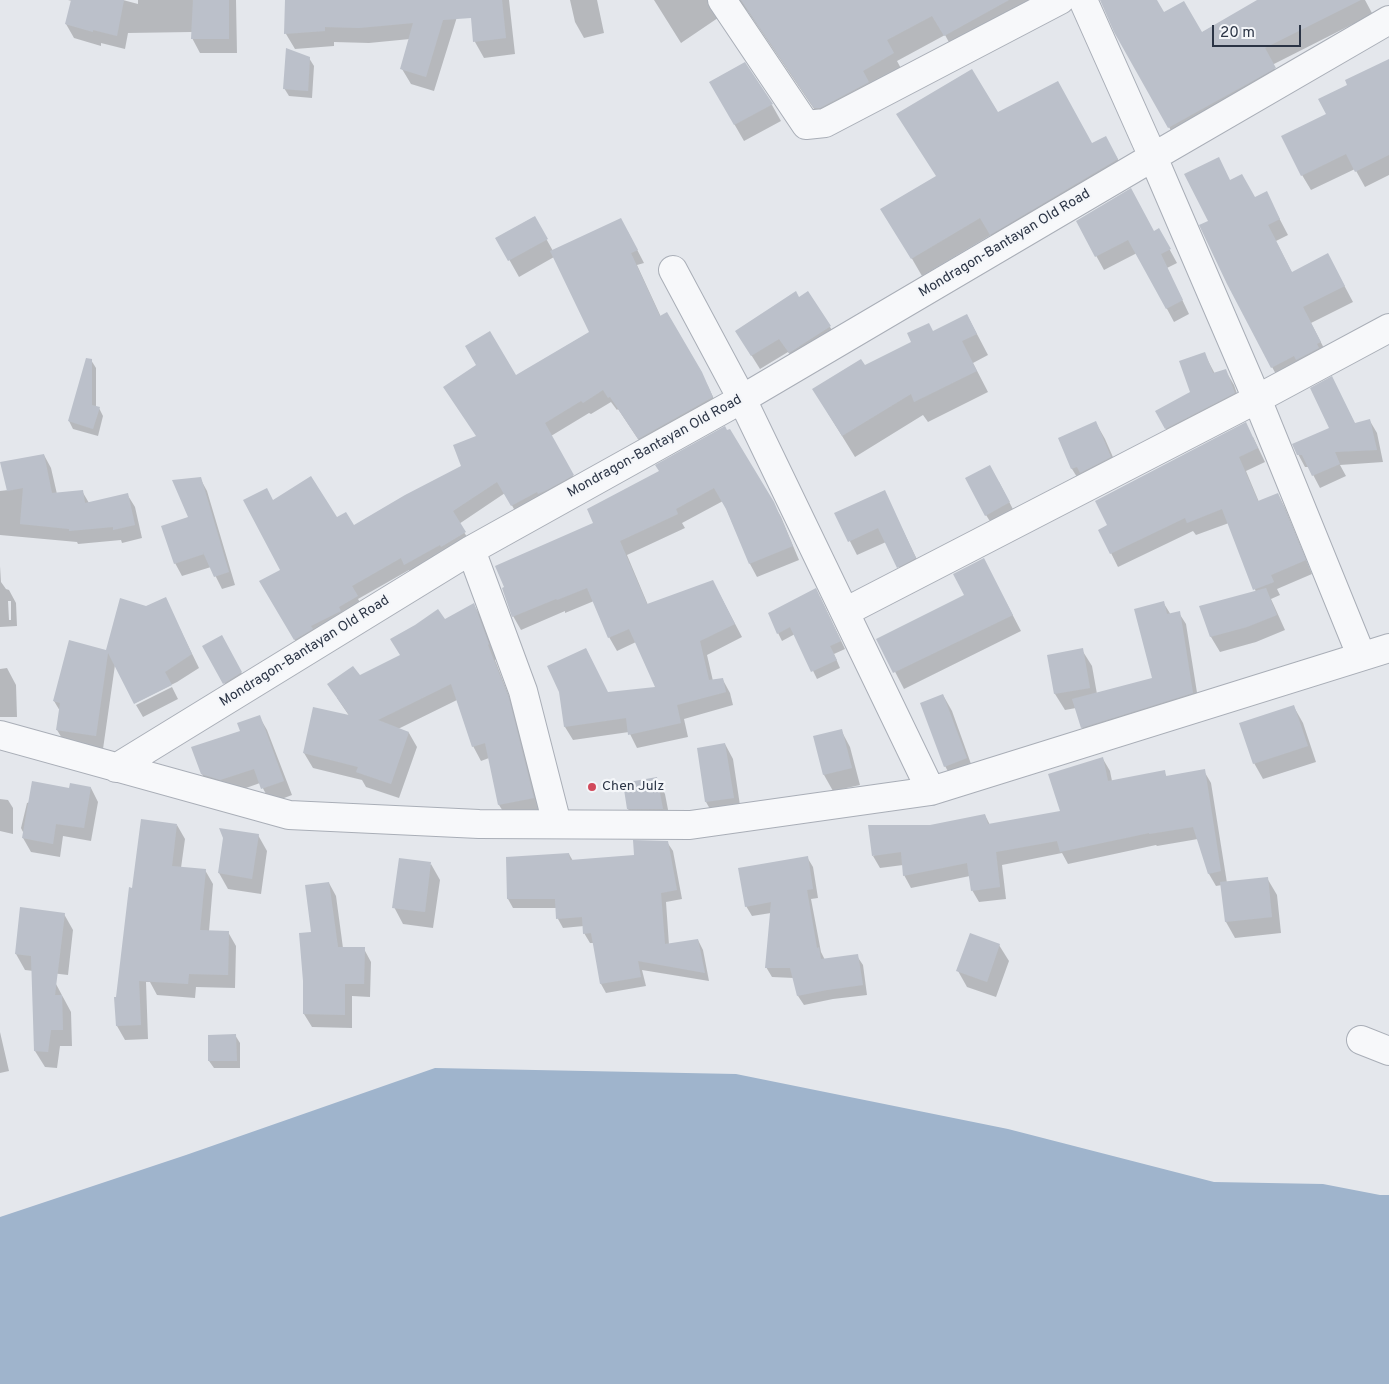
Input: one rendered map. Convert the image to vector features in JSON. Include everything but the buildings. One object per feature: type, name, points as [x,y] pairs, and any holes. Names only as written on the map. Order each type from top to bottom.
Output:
[{"type":"street","points":[[722,0],[806,125],[825,123],[1060,0]]},
{"type":"street","points":[[1083,0],[1257,399],[1361,656]]},
{"type":"street","name":"Mondragon-Bantayan Old Road","points":[[116,768],[472,550],[742,399],[1152,156],[1389,20]]},
{"type":"street","points":[[673,270],[742,399],[931,791]]},
{"type":"street","points":[[845,612],[1257,399],[1389,328]]},
{"type":"street","points":[[472,550],[524,691],[557,824]]},
{"type":"street","points":[[0,735],[289,815],[479,824],[690,825],[931,791],[1389,648]]},
{"type":"street","points":[[1361,1040],[1389,1051]]},
{"type":"water","points":[[435,1068],[736,1074],[1008,1129],[1214,1182],[1323,1184],[1389,1195],[1389,1384],[0,1384],[0,1217],[186,1155]]},
{"type":"place","name":"Chen Julz","points":[[592,787]]}]
